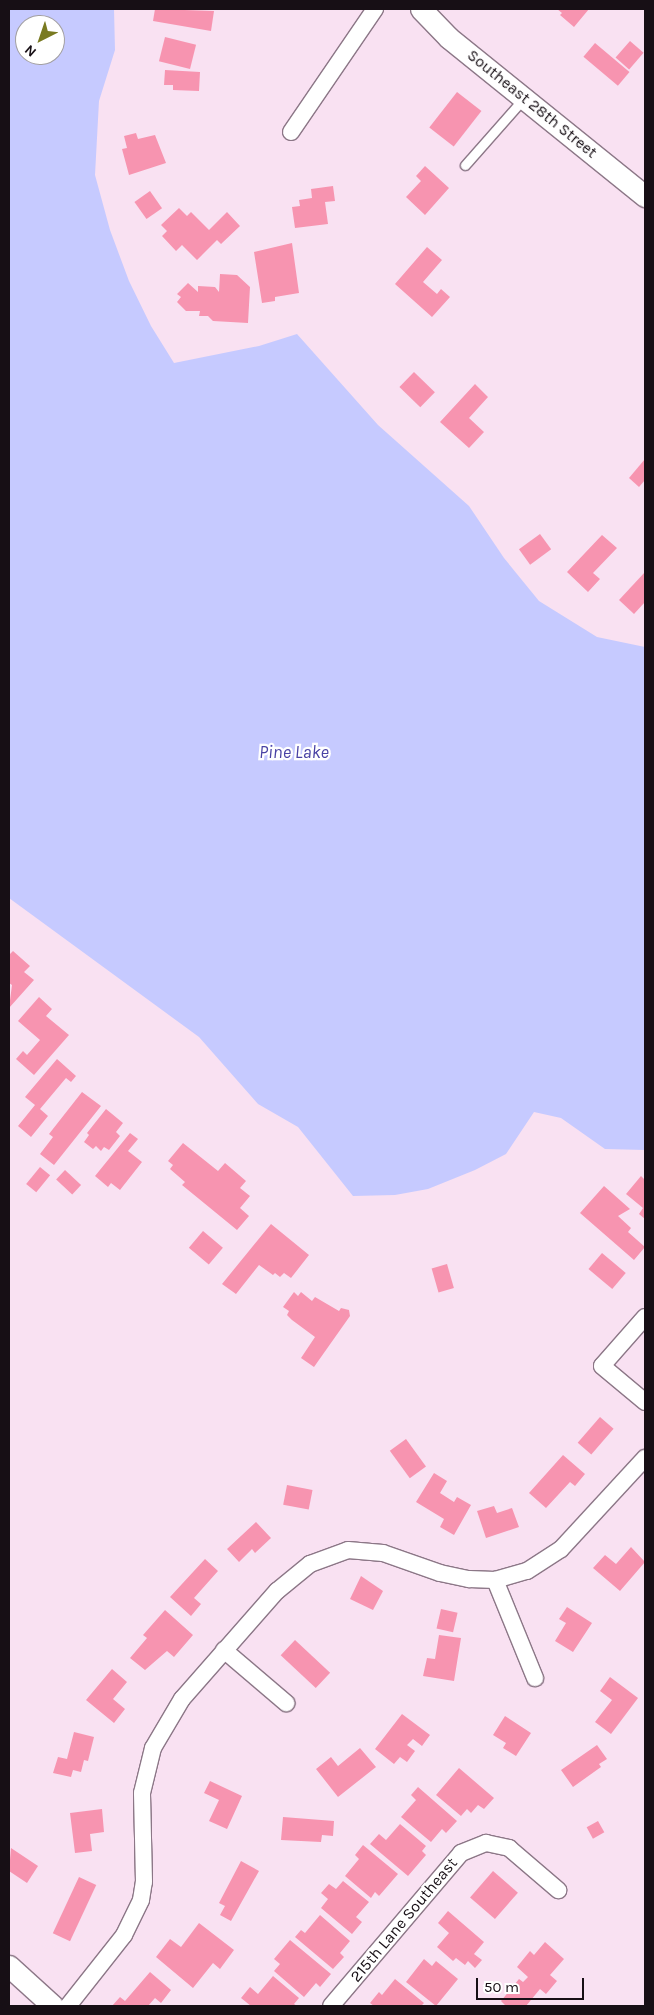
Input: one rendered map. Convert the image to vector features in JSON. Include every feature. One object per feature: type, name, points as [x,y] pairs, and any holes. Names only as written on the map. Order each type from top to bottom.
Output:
[{"type":"street","points":[[291,132],[375,9]]},
{"type":"street","name":"Southeast 28th Street","points":[[421,9],[449,38],[645,196]]},
{"type":"street","points":[[645,1317],[602,1366],[645,1402]]},
{"type":"street","points":[[68,2006],[124,1936],[141,1900],[144,1882],[142,1794],[153,1748],[182,1699],[292,1576],[310,1564],[348,1550],[383,1553],[440,1573],[495,1580],[527,1571],[562,1549],[645,1458]]},
{"type":"street","points":[[495,1580],[534,1678]]},
{"type":"street","points":[[224,1650],[286,1703]]},
{"type":"street","name":"215th Lane Southeast","points":[[331,2006],[461,1853],[486,1843],[509,1848],[558,1890]]},
{"type":"street","points":[[9,1966],[53,2006]]},
{"type":"lane","points":[[465,165],[524,98]]},
{"type":"water","name":"Pine Lake","points":[[9,9],[114,9],[115,50],[99,101],[95,175],[110,230],[129,281],[151,326],[174,363],[259,346],[297,334],[378,425],[469,506],[504,558],[539,601],[597,637],[645,647],[645,1150],[605,1149],[561,1118],[534,1112],[506,1154],[475,1170],[428,1189],[395,1195],[353,1196],[298,1127],[258,1104],[199,1037],[9,898]]},
{"type":"building","points":[[155,9],[214,11],[211,31],[153,21]]},
{"type":"building","points":[[557,9],[589,9],[574,27],[560,15],[562,13]]},
{"type":"building","points":[[165,37],[196,45],[190,69],[159,61]]},
{"type":"building","points":[[630,41],[644,53],[629,69],[616,58]]},
{"type":"building","points":[[595,43],[629,72],[618,86],[583,57]]},
{"type":"building","points":[[165,70],[200,72],[199,91],[173,90],[173,85],[164,85]]},
{"type":"building","points":[[457,92],[481,111],[454,147],[429,127]]},
{"type":"building","points":[[136,133],[138,139],[155,135],[166,163],[129,175],[122,149],[127,148],[124,136]]},
{"type":"building","points":[[425,166],[449,188],[425,215],[406,197],[421,181],[416,176]]},
{"type":"building","points":[[333,186],[335,201],[325,202],[328,224],[295,228],[292,207],[300,206],[299,200],[312,198],[311,189]]},
{"type":"building","points":[[150,191],[162,208],[146,219],[134,202]]},
{"type":"building","points":[[179,208],[187,216],[191,212],[209,230],[227,212],[240,226],[221,244],[217,240],[197,260],[182,245],[176,251],[162,236],[167,231],[161,225]]},
{"type":"building","points":[[292,243],[299,293],[275,297],[275,301],[262,303],[254,252]]},
{"type":"building","points":[[427,247],[442,260],[423,282],[437,294],[441,289],[450,297],[432,317],[395,284]]},
{"type":"building","points":[[220,274],[237,275],[250,287],[248,323],[213,321],[208,316],[199,316],[200,311],[186,311],[177,302],[181,297],[177,294],[188,283],[198,292],[198,286],[215,287],[219,292]]},
{"type":"building","points":[[414,372],[435,392],[420,407],[399,387]]},
{"type":"building","points":[[475,384],[488,397],[469,418],[484,432],[469,448],[440,422]]},
{"type":"building","points":[[645,459],[645,480],[639,487],[629,478]]},
{"type":"building","points":[[540,534],[551,549],[530,565],[519,549]]},
{"type":"building","points":[[602,535],[617,548],[593,573],[600,579],[588,592],[567,572]]},
{"type":"building","points":[[645,572],[645,602],[634,614],[619,600]]},
{"type":"building","points":[[13,951],[30,966],[24,972],[34,980],[9,1008],[12,985],[9,983],[9,955]]},
{"type":"building","points":[[39,997],[52,1009],[46,1016],[69,1035],[34,1075],[16,1059],[23,1051],[27,1055],[40,1040],[18,1021]]},
{"type":"building","points":[[57,1059],[76,1076],[71,1082],[66,1078],[40,1109],[48,1116],[31,1137],[18,1126],[35,1105],[25,1097]]},
{"type":"building","points":[[82,1092],[101,1106],[54,1165],[40,1154],[53,1137],[49,1134]]},
{"type":"building","points":[[106,1109],[123,1123],[116,1132],[120,1136],[109,1150],[104,1147],[101,1151],[96,1146],[93,1149],[84,1142],[89,1135],[87,1133]]},
{"type":"building","points":[[130,1133],[138,1139],[128,1151],[142,1162],[120,1190],[111,1183],[108,1187],[95,1176]]},
{"type":"building","points":[[183,1143],[218,1171],[225,1163],[246,1181],[240,1188],[250,1196],[240,1208],[249,1216],[237,1230],[182,1185],[185,1182],[170,1169],[173,1165],[168,1161]]},
{"type":"building","points":[[40,1167],[50,1175],[36,1192],[26,1184]]},
{"type":"building","points":[[65,1170],[81,1185],[72,1195],[56,1180]]},
{"type":"building","points":[[641,1176],[645,1180],[645,1219],[639,1214],[643,1208],[626,1194]]},
{"type":"building","points":[[604,1186],[630,1209],[618,1216],[631,1228],[628,1232],[645,1247],[634,1260],[580,1213]]},
{"type":"building","points":[[271,1224],[309,1255],[291,1278],[284,1273],[280,1277],[275,1273],[273,1275],[259,1265],[236,1294],[222,1284]]},
{"type":"building","points":[[203,1231],[223,1248],[209,1265],[189,1248]]},
{"type":"building","points":[[602,1253],[626,1273],[612,1289],[589,1269]]},
{"type":"building","points":[[447,1264],[454,1288],[439,1292],[432,1268]]},
{"type":"building","points":[[294,1292],[298,1296],[301,1292],[312,1301],[315,1297],[339,1311],[341,1308],[349,1310],[350,1316],[314,1367],[301,1358],[315,1337],[292,1320],[287,1315],[289,1311],[283,1307]]},
{"type":"building","points":[[600,1417],[614,1429],[591,1454],[578,1443]]},
{"type":"building","points":[[406,1439],[426,1467],[410,1478],[390,1451]]},
{"type":"building","points":[[563,1455],[585,1474],[575,1486],[570,1482],[546,1508],[529,1493]]},
{"type":"building","points":[[434,1473],[447,1481],[440,1493],[454,1502],[457,1497],[471,1505],[454,1535],[440,1527],[444,1519],[416,1502]]},
{"type":"building","points":[[287,1485],[313,1490],[309,1510],[283,1505]]},
{"type":"building","points":[[494,1506],[497,1513],[512,1508],[519,1527],[486,1538],[477,1511]]},
{"type":"building","points":[[256,1522],[271,1538],[255,1553],[252,1549],[239,1562],[227,1549]]},
{"type":"building","points":[[631,1547],[645,1562],[620,1591],[593,1568],[605,1555],[616,1564]]},
{"type":"building","points":[[205,1559],[218,1571],[194,1598],[201,1604],[191,1616],[170,1597]]},
{"type":"building","points":[[361,1576],[383,1591],[373,1610],[350,1599]]},
{"type":"building","points":[[567,1607],[592,1623],[573,1652],[555,1641],[566,1623],[559,1619]]},
{"type":"building","points":[[441,1609],[458,1613],[453,1632],[437,1628]]},
{"type":"building","points":[[165,1610],[193,1635],[174,1657],[167,1651],[145,1670],[130,1658],[147,1638],[143,1635]]},
{"type":"building","points":[[439,1635],[461,1638],[454,1681],[423,1676],[427,1658],[435,1659]]},
{"type":"building","points":[[295,1640],[330,1673],[316,1688],[281,1655]]},
{"type":"building","points":[[112,1669],[127,1682],[113,1699],[125,1709],[114,1723],[86,1700]]},
{"type":"building","points":[[610,1677],[638,1698],[611,1734],[595,1722],[612,1700],[600,1691]]},
{"type":"building","points":[[402,1714],[430,1735],[422,1746],[413,1739],[407,1745],[415,1751],[407,1762],[400,1757],[394,1764],[375,1749]]},
{"type":"building","points":[[505,1716],[531,1733],[516,1756],[503,1748],[506,1743],[493,1735]]},
{"type":"building","points":[[74,1732],[94,1737],[88,1761],[84,1760],[81,1772],[73,1770],[71,1777],[53,1773],[58,1757],[67,1759]]},
{"type":"building","points":[[597,1745],[607,1759],[599,1764],[601,1767],[573,1787],[561,1770]]},
{"type":"building","points":[[360,1748],[376,1767],[338,1797],[316,1769],[331,1757],[338,1766]]},
{"type":"building","points":[[459,1768],[494,1798],[484,1809],[478,1805],[471,1813],[467,1809],[461,1816],[436,1795]]},
{"type":"building","points":[[210,1781],[242,1796],[227,1829],[209,1821],[219,1800],[204,1793]]},
{"type":"building","points":[[418,1787],[457,1821],[446,1833],[442,1829],[431,1842],[401,1817],[416,1800],[411,1795]]},
{"type":"building","points":[[102,1809],[104,1832],[90,1834],[92,1851],[75,1853],[70,1813]]},
{"type":"building","points":[[283,1817],[334,1821],[333,1836],[322,1835],[321,1842],[281,1840]]},
{"type":"building","points":[[598,1821],[604,1832],[593,1839],[587,1827]]},
{"type":"building","points":[[400,1824],[426,1846],[422,1851],[426,1855],[408,1876],[370,1844],[379,1834],[386,1840]]},
{"type":"building","points":[[363,1845],[398,1874],[379,1896],[375,1892],[371,1898],[345,1876],[359,1859],[355,1855]]},
{"type":"building","points":[[11,1848],[38,1866],[27,1883],[9,1871]]},
{"type":"building","points":[[241,1861],[259,1871],[231,1921],[220,1915],[225,1906],[219,1903]]},
{"type":"building","points":[[493,1871],[518,1893],[495,1919],[470,1897]]},
{"type":"building","points":[[79,1877],[96,1885],[70,1941],[53,1933]]},
{"type":"building","points":[[343,1881],[369,1902],[356,1917],[362,1922],[352,1934],[321,1908],[328,1899],[321,1893],[329,1884],[336,1889]]},
{"type":"building","points":[[448,1911],[484,1942],[474,1954],[482,1960],[475,1968],[468,1961],[465,1965],[456,1958],[453,1961],[437,1947],[449,1933],[438,1923]]},
{"type":"building","points":[[320,1915],[350,1941],[340,1953],[344,1957],[333,1969],[295,1937],[301,1930],[305,1933]]},
{"type":"building","points":[[199,1923],[234,1950],[220,1969],[213,1963],[193,1988],[156,1957],[170,1939],[181,1947]]},
{"type":"building","points":[[290,1940],[331,1974],[320,1987],[316,1983],[304,1997],[274,1971],[280,1964],[274,1959]]},
{"type":"building","points":[[545,1942],[564,1959],[550,1975],[557,1981],[546,1994],[540,1989],[526,2006],[506,2006],[501,2001],[519,1979],[523,1982],[528,1977],[517,1967],[530,1951],[534,1955]]},
{"type":"building","points":[[424,1959],[432,1966],[436,1961],[458,1979],[436,2006],[406,1982]]},
{"type":"building","points":[[150,1972],[171,1990],[161,2003],[155,1998],[148,2006],[112,2006],[120,1997],[125,2001]]},
{"type":"building","points":[[273,1976],[299,1998],[294,2004],[297,2006],[251,2006],[241,1998],[250,1987],[258,1994]]},
{"type":"building","points":[[395,1979],[424,2003],[421,2006],[374,2006],[370,2003],[379,1992],[382,1995]]}]
